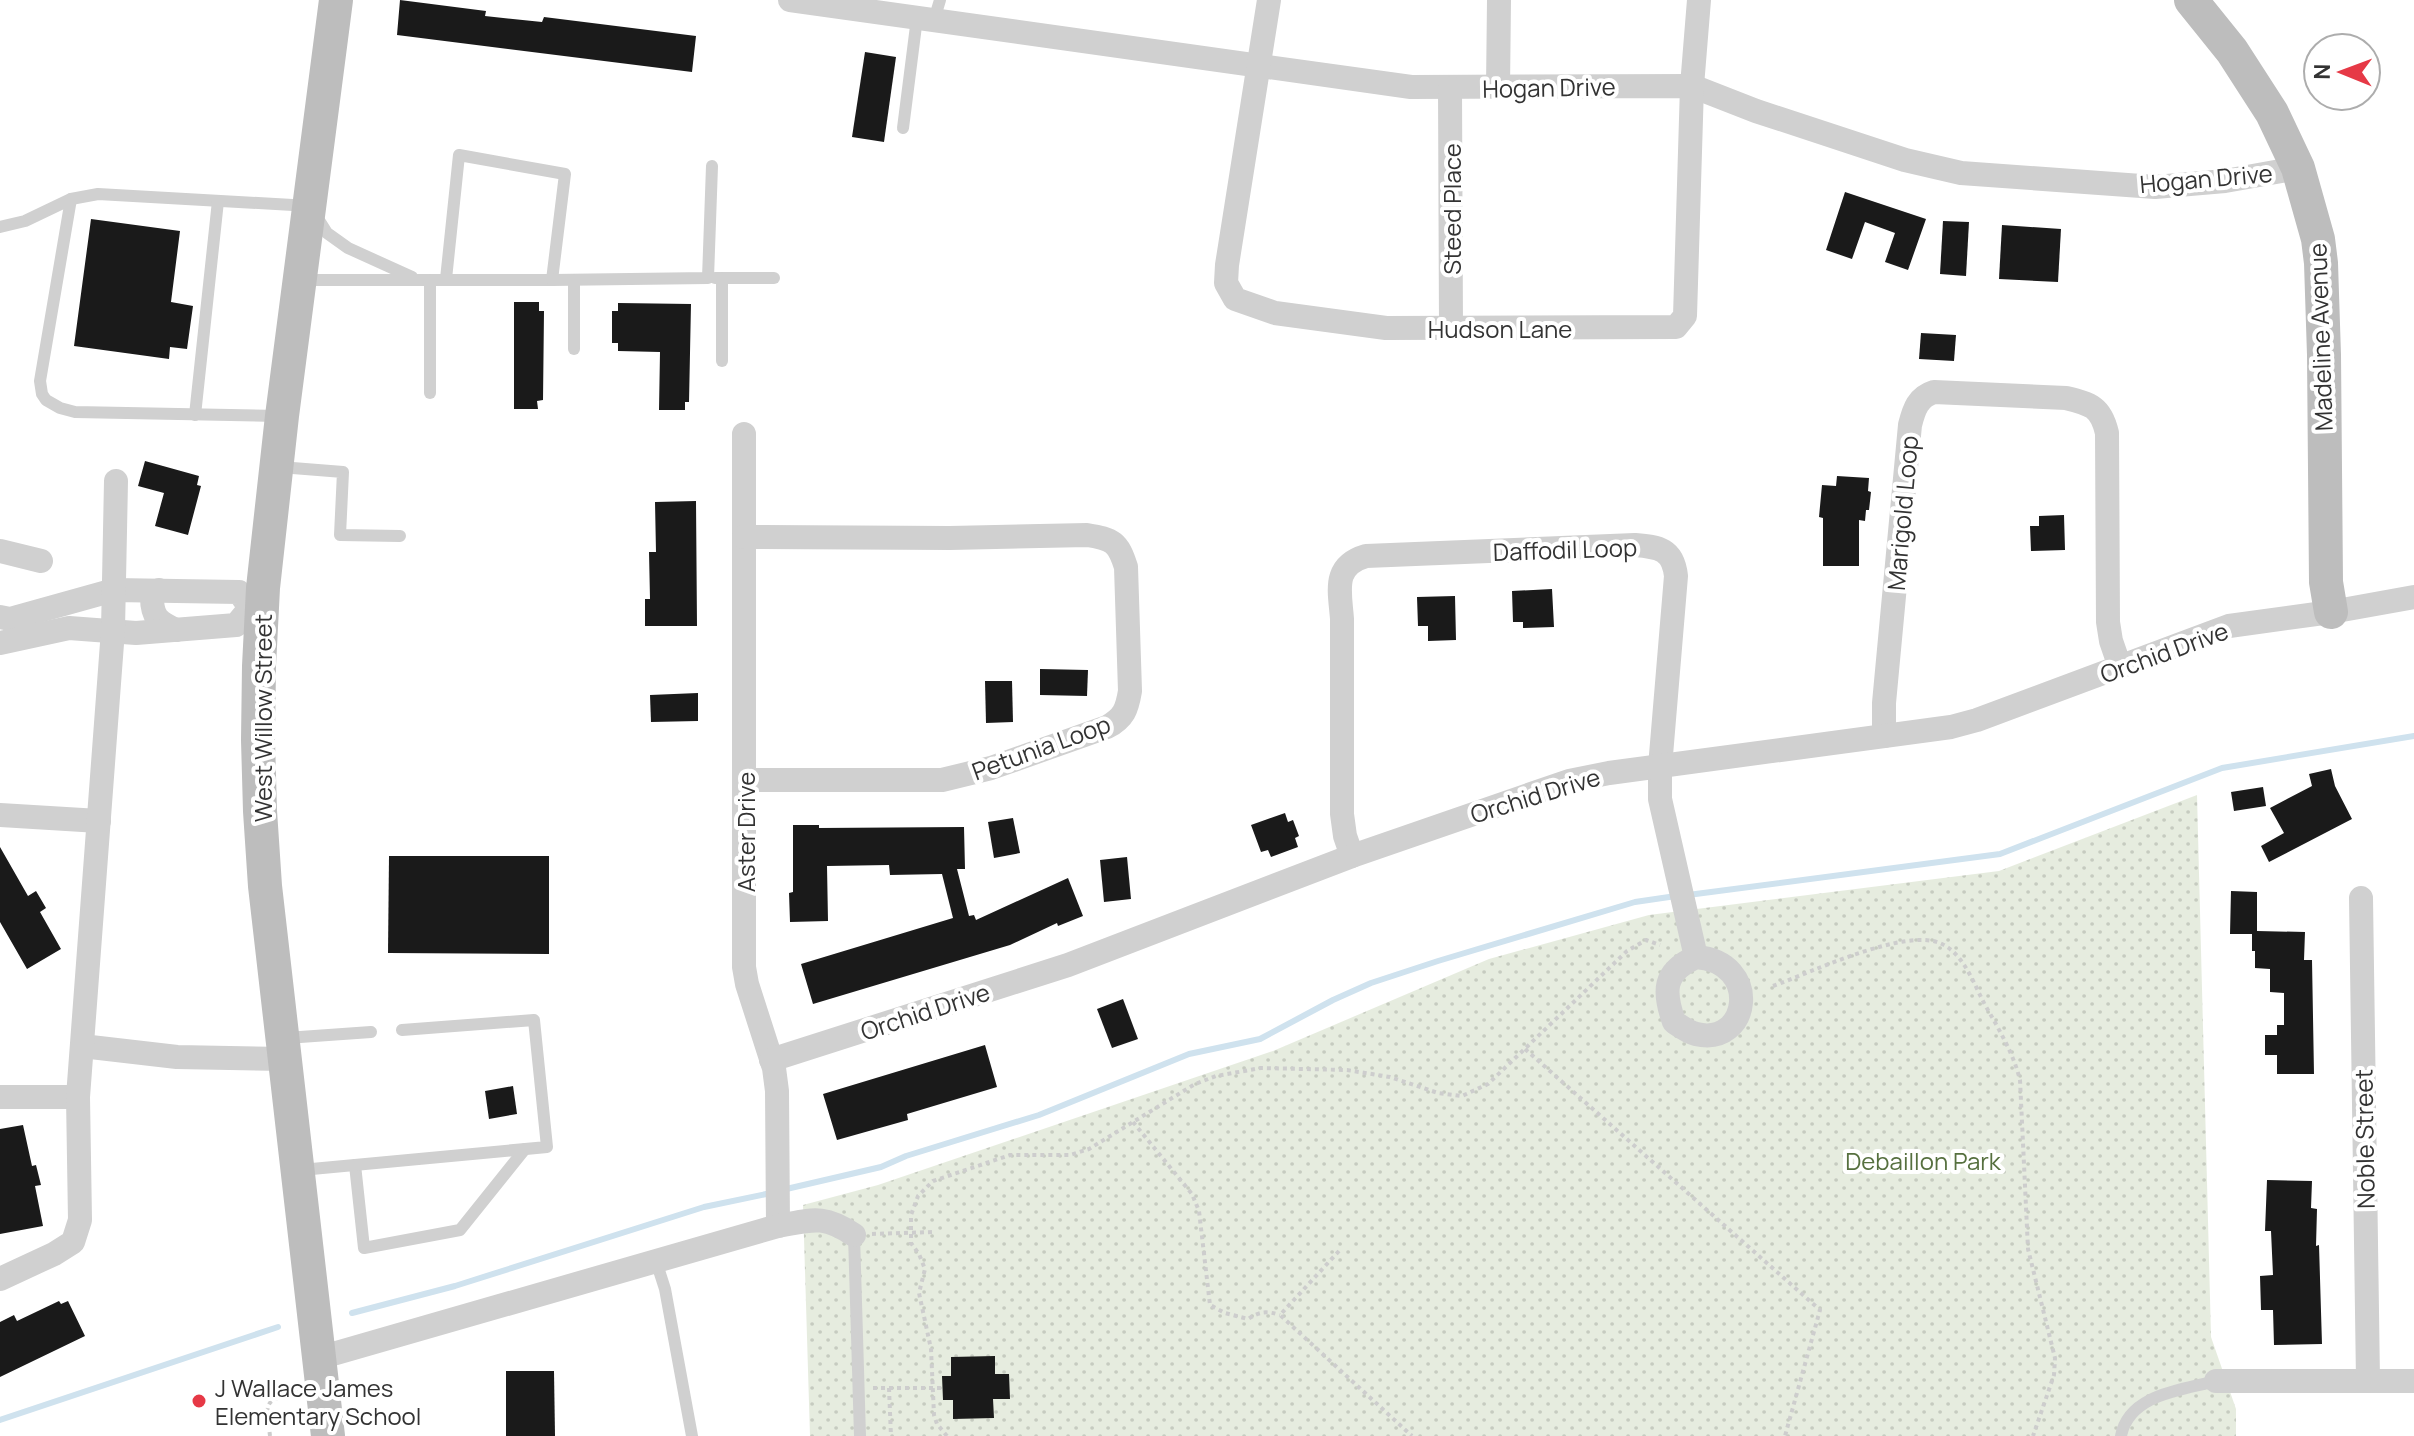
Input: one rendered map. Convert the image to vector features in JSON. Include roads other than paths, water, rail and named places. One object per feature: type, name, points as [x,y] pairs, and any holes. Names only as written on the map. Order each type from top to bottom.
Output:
[{"type":"main road","name":"West Willow Street","points":[[328,1436],[265,886],[260,811],[256,608],[336,0]]},
{"type":"main road","name":"Madeline Avenue","points":[[2191,0],[2252,81],[2286,138],[2307,193],[2321,263],[2326,582],[2331,612]]},
{"type":"street","name":"Hogan Drive","points":[[790,0],[930,13],[1411,87],[1692,86],[1756,111],[1905,160],[1961,173],[2155,187],[2225,181],[2298,168]]},
{"type":"street","points":[[1259,66],[1269,0]]},
{"type":"street","points":[[1498,88],[1499,0]]},
{"type":"street","name":"Hudson Lane","points":[[1259,66],[1227,265],[1226,283],[1235,299],[1275,313],[1386,328],[1676,327],[1685,316],[1692,86],[1699,0]]},
{"type":"street","name":"Steed Place","points":[[1450,88],[1451,329]]},
{"type":"street","name":"Marigold Loop","points":[[1884,736],[1884,703],[1910,425],[1917,404],[1934,392],[2066,398],[2084,402],[2103,417],[2107,433],[2108,622],[2120,667]]},
{"type":"street","name":"Aster Drive","points":[[744,434],[744,967],[777,1091],[778,1226]]},
{"type":"street","points":[[0,1279],[73,1242],[80,1220],[78,1097],[113,630],[116,481]]},
{"type":"street","name":"Petunia Loop","points":[[744,537],[1103,537],[1120,549],[1126,567],[1130,691],[1123,716],[1107,727],[991,768],[942,780],[745,780]]},
{"type":"street","name":"Daffodil Loop","points":[[1352,856],[1342,814],[1340,589],[1345,567],[1355,559],[1366,556],[1635,545],[1661,550],[1674,562],[1676,576],[1660,799],[1696,957]]},
{"type":"street","points":[[0,551],[41,561]]},
{"type":"street","points":[[0,617],[10,619],[114,590],[239,592],[256,608],[236,625],[136,633],[69,628],[0,643]]},
{"type":"street","points":[[159,590],[152,597],[152,609],[160,623],[176,630]]},
{"type":"street","name":"Orchid Drive","points":[[771,1060],[1068,965],[1352,856],[1569,781],[1920,732],[1977,720],[2229,626],[2414,597]]},
{"type":"street","points":[[0,815],[99,821]]},
{"type":"street","name":"Noble Street","points":[[2361,898],[2368,1380]]},
{"type":"street","points":[[82,1046],[177,1057],[284,1049]]},
{"type":"street","points":[[0,1097],[78,1097]]},
{"type":"street","points":[[319,1358],[778,1226],[825,1220],[835,1222],[854,1235]]},
{"type":"street","points":[[2216,1381],[2414,1381]]},
{"type":"lane","points":[[903,128],[930,13]]},
{"type":"lane","points":[[446,279],[459,155],[565,174],[552,280]]},
{"type":"lane","points":[[708,278],[712,166]]},
{"type":"lane","points":[[0,227],[25,221],[71,199],[98,194],[310,206],[327,233],[348,248],[424,280]]},
{"type":"lane","points":[[71,199],[40,381],[46,400],[75,412],[282,416]]},
{"type":"lane","points":[[195,415],[218,201]]},
{"type":"lane","points":[[722,278],[722,361]]},
{"type":"lane","points":[[300,280],[774,278]]},
{"type":"lane","points":[[424,280],[430,393]]},
{"type":"lane","points":[[574,280],[574,349]]},
{"type":"lane","points":[[277,466],[343,472],[340,535],[400,536]]},
{"type":"lane","points":[[298,1170],[547,1147],[534,1020],[402,1030]]},
{"type":"lane","points":[[284,1049],[371,1032]]},
{"type":"lane","points":[[355,1165],[364,1248],[460,1230],[525,1149]]},
{"type":"lane","points":[[854,1235],[860,1436]]},
{"type":"lane","points":[[656,1261],[665,1289],[692,1436]]},
{"type":"lane","points":[[2121,1436],[2123,1426],[2136,1407],[2157,1396],[2216,1381]]},
{"type":"waterway","points":[[1688,895],[2000,854],[2222,768],[2414,736]]},
{"type":"waterway","points":[[782,1190],[881,1167],[906,1156],[1039,1115],[1189,1054],[1260,1039],[1371,983],[1635,902],[1676,896]]},
{"type":"waterway","points":[[352,1313],[455,1286],[704,1207],[771,1193]]},
{"type":"waterway","points":[[0,1420],[278,1327]]},
{"type":"place","name":"J Wallace James Elementary School","points":[[199,1401]]},
{"type":"park label","name":"Debaillon Park","points":[[1923,1160]]}]
